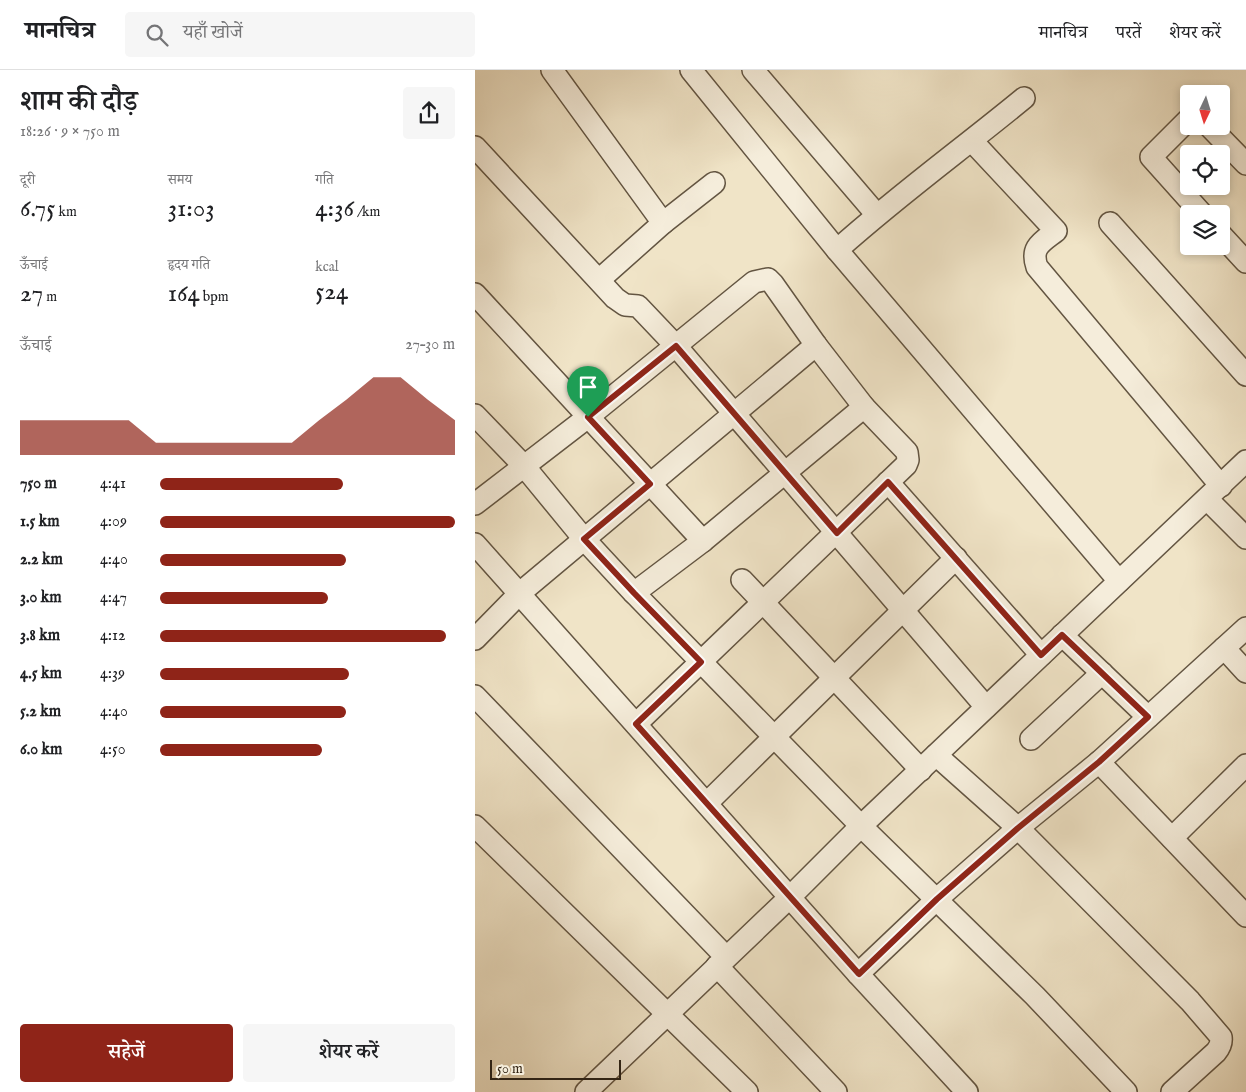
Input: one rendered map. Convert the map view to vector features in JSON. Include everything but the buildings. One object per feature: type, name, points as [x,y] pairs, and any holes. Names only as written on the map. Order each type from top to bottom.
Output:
[{"type":"street","points":[[552,70],[663,223]]},
{"type":"street","points":[[691,70],[837,250],[1119,582]]},
{"type":"street","points":[[753,70],[877,215]]},
{"type":"street","points":[[837,250],[877,215],[1024,98]]},
{"type":"street","points":[[1180,128],[1151,157],[1194,205]]},
{"type":"street","points":[[1218,135],[1246,164]]},
{"type":"street","points":[[972,141],[1056,231],[1038,246],[1034,257],[1037,267],[1214,492],[1246,538]]},
{"type":"street","points":[[475,147],[622,303],[638,306],[676,346],[986,707]]},
{"type":"street","points":[[599,280],[663,223],[714,183]]},
{"type":"street","points":[[1110,223],[1246,375]]},
{"type":"street","points":[[1230,245],[1246,262]]},
{"type":"street","points":[[475,504],[588,417],[755,282],[763,279],[768,279],[773,284],[816,345],[864,407],[909,454],[906,465],[636,724]]},
{"type":"street","points":[[477,301],[703,541]]},
{"type":"street","points":[[475,639],[519,593],[816,345]]},
{"type":"street","points":[[634,593],[703,541],[864,407]]},
{"type":"street","points":[[475,414],[524,466],[584,539],[634,593],[861,826],[1035,996],[1126,1092]]},
{"type":"street","points":[[590,1091],[861,826],[1246,461]]},
{"type":"street","points":[[888,482],[1041,655]]},
{"type":"street","points":[[475,544],[859,974],[967,1092]]},
{"type":"street","points":[[707,803],[956,558]]},
{"type":"street","points":[[742,580],[834,678],[928,762],[1018,828],[1190,1001],[1221,1037],[1222,1041],[1216,1052],[1172,1092]]},
{"type":"street","points":[[859,974],[937,899],[1018,828],[1099,762],[1246,628]]},
{"type":"street","points":[[1062,635],[1148,717]]},
{"type":"street","points":[[1224,648],[1246,672]]},
{"type":"street","points":[[1031,740],[1102,674]]},
{"type":"street","points":[[475,696],[722,962],[836,1092]]},
{"type":"street","points":[[1099,762],[1246,916]]},
{"type":"street","points":[[1172,838],[1246,765]]},
{"type":"street","points":[[475,826],[747,1092]]},
{"type":"route","points":[[676,346],[837,533],[888,482],[1041,655],[1062,635],[1148,717],[1099,762],[1018,828],[937,899],[859,974],[636,724],[701,662],[584,539],[650,484],[588,417],[676,346]]}]
